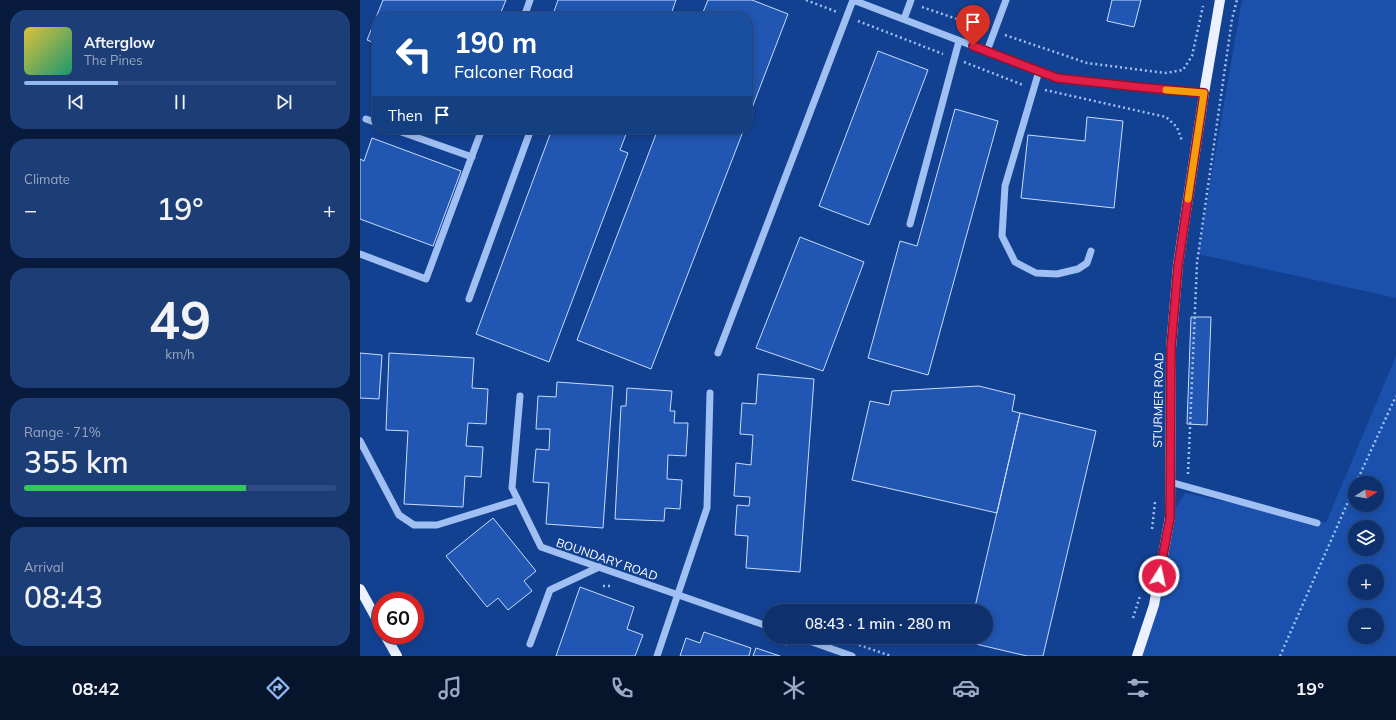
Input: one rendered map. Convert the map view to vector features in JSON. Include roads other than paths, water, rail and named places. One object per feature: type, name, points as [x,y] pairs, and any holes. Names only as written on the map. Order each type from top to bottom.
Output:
[{"type":"main road","name":"STURMER ROAD","points":[[1137,656],[1155,598],[1170,518],[1171,348],[1178,266],[1204,93],[1220,0]]},
{"type":"main road","points":[[360,589],[372,611]]},
{"type":"main road","points":[[390,644],[397,656]]},
{"type":"street","points":[[526,12],[530,0]]},
{"type":"street","points":[[718,353],[853,0],[1057,78],[1204,93]]},
{"type":"street","points":[[987,51],[1006,0]]},
{"type":"street","points":[[904,19],[913,3]]},
{"type":"street","points":[[910,224],[959,40]]},
{"type":"street","points":[[1039,71],[1005,186],[1002,236],[1015,262],[1036,273],[1057,274],[1078,269],[1087,263],[1091,251]]},
{"type":"street","points":[[366,119],[372,121]]},
{"type":"street","points":[[407,134],[472,158]]},
{"type":"street","points":[[360,254],[426,279],[480,134]]},
{"type":"street","points":[[469,299],[529,134]]},
{"type":"street","points":[[657,656],[707,508],[710,393]]},
{"type":"street","name":"BOUNDARY ROAD","points":[[520,396],[512,488],[541,547],[763,625]]},
{"type":"street","points":[[360,441],[399,515],[414,525],[437,525],[518,500]]},
{"type":"street","points":[[1170,482],[1318,523]]},
{"type":"street","points":[[530,644],[550,590],[599,567]]},
{"type":"street","points":[[814,644],[834,653],[852,656]]}]
